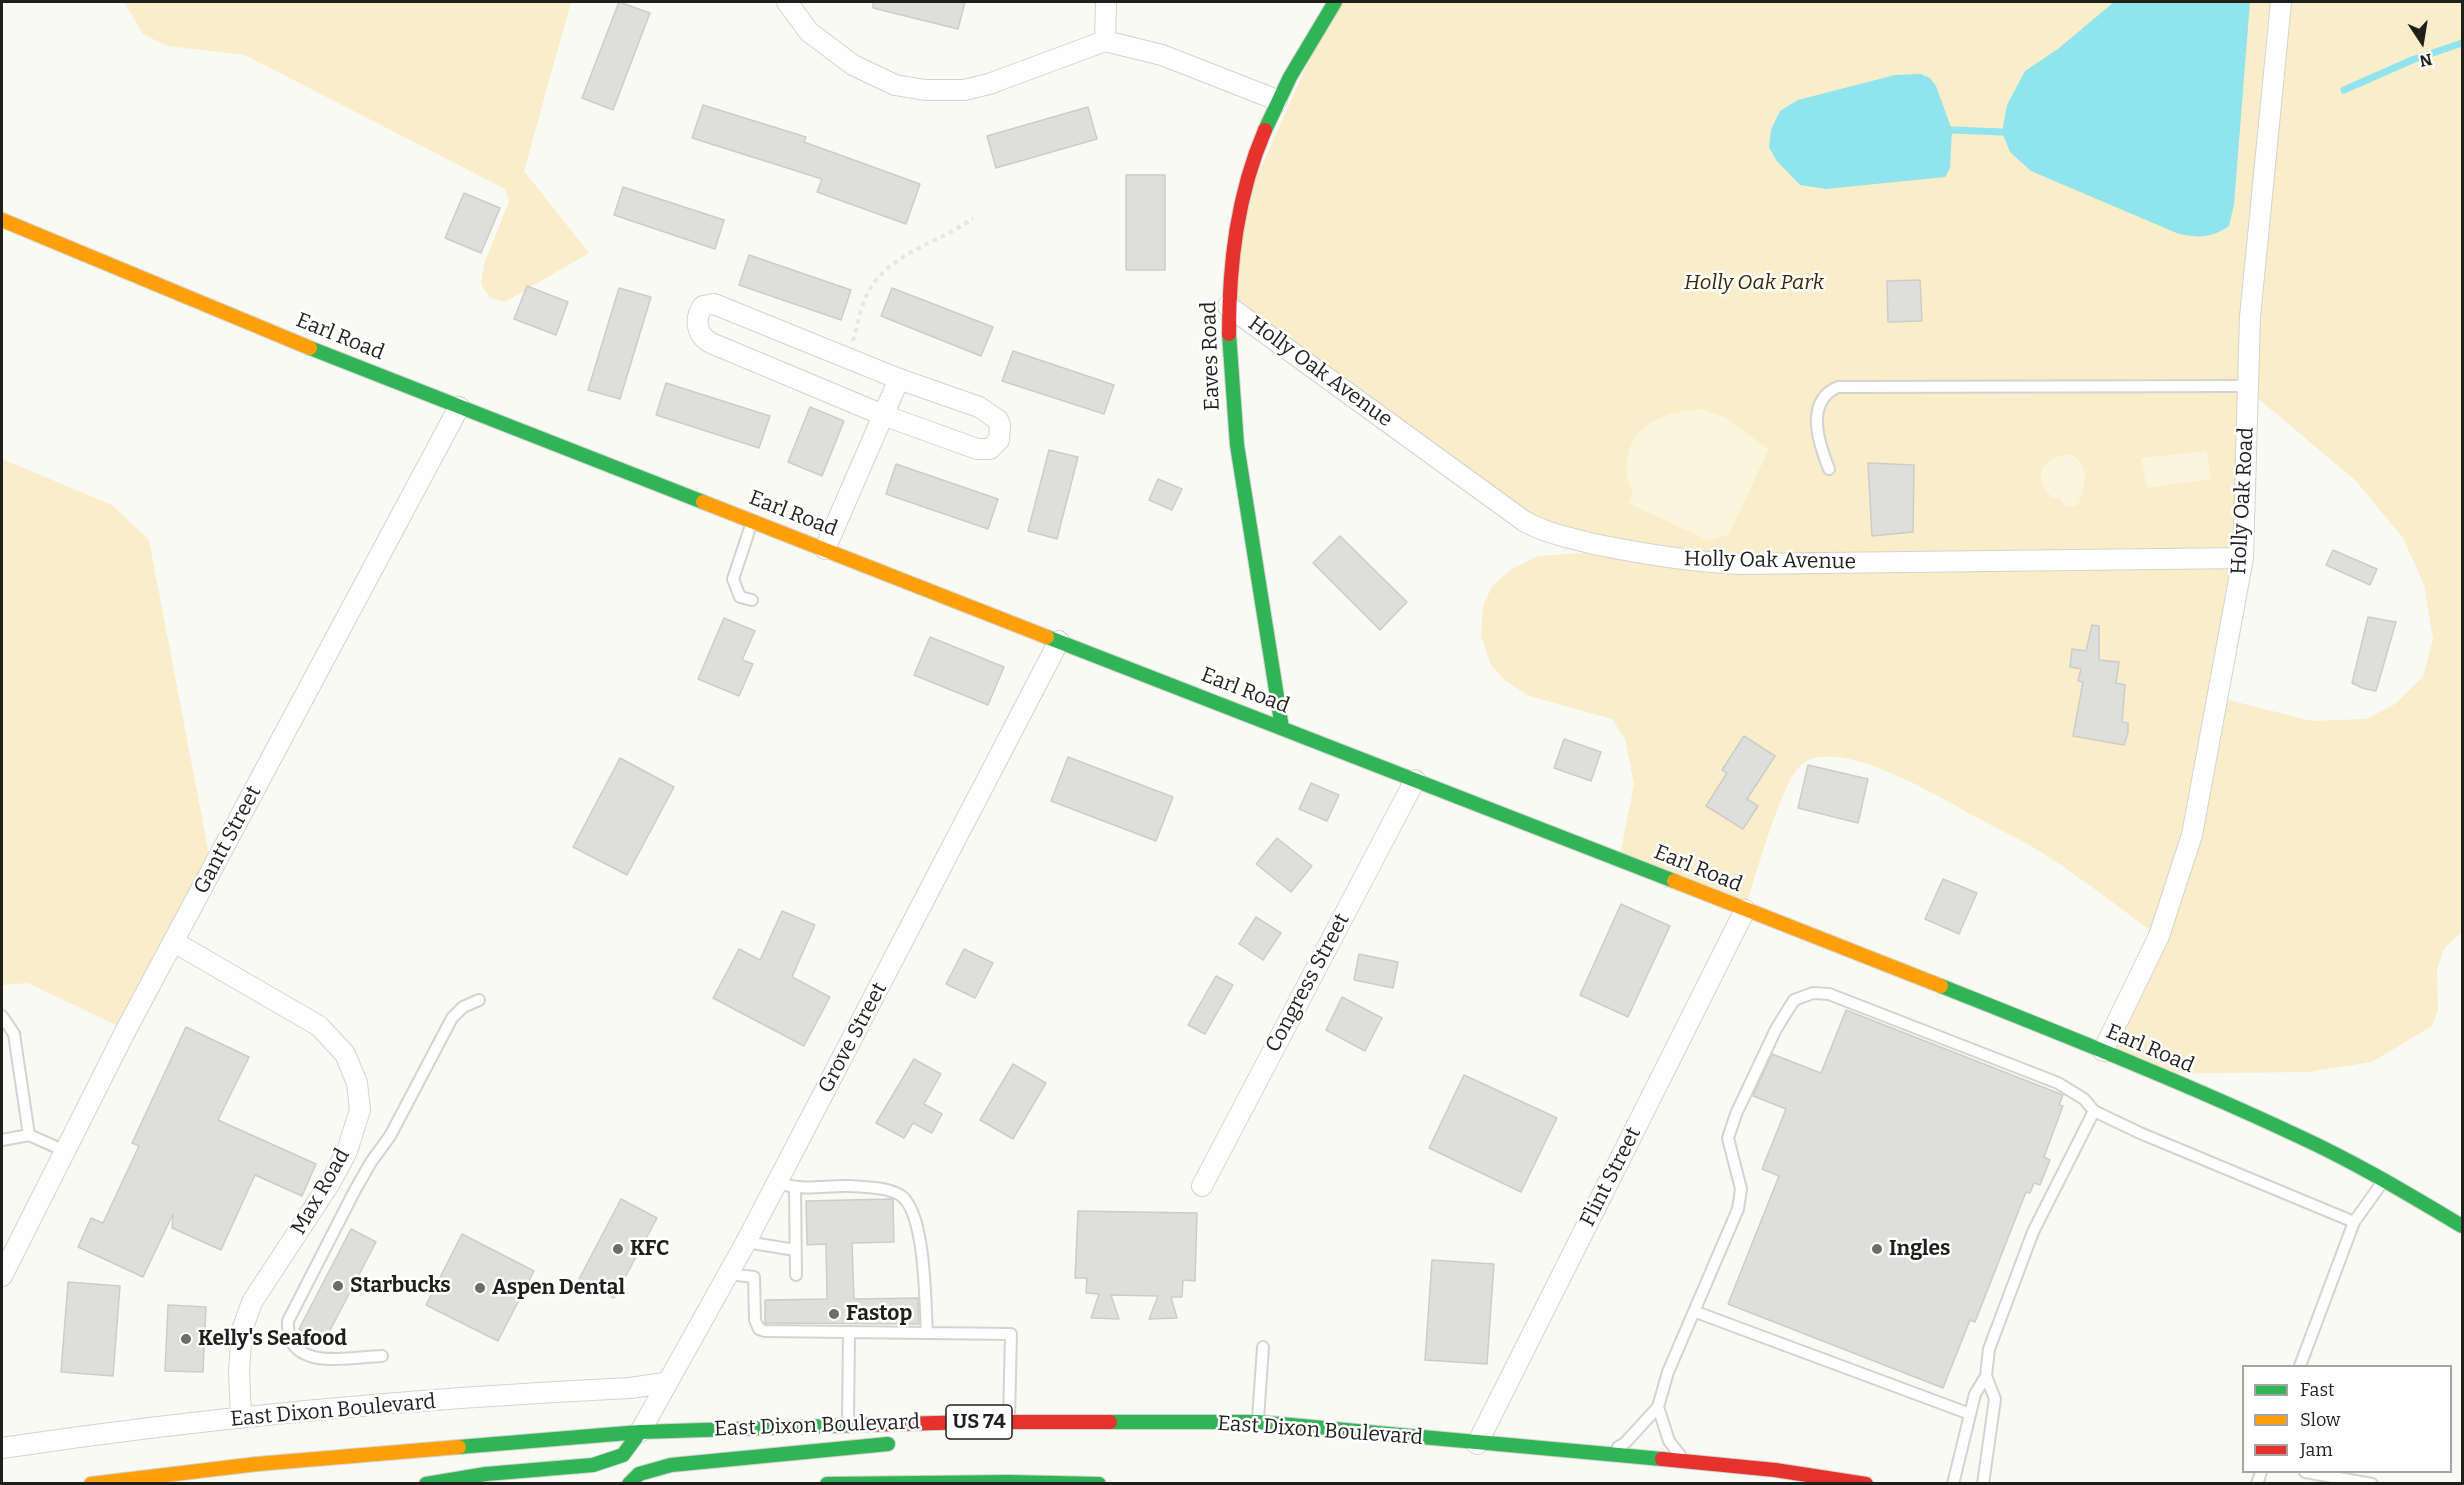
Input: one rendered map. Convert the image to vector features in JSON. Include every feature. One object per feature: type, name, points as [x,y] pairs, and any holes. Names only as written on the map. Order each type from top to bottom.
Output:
[{"type":"main road","name":"Eaves Road","points":[[1282,728],[1238,457],[1230,382],[1228,306],[1239,216],[1253,159],[1277,100],[1335,2]]},
{"type":"main road","name":"Earl Road","points":[[2,220],[459,407],[2103,1051],[2299,1136],[2384,1180],[2463,1226]]},
{"type":"main road","name":"East Dixon Boulevard","points":[[91,1484],[257,1464],[640,1432],[974,1422],[1258,1422],[1776,1470],[1866,1484]]},
{"type":"main road","points":[[923,1438],[974,1422]]},
{"type":"main road","points":[[426,1484],[492,1473],[586,1466],[606,1462],[619,1457],[629,1449],[640,1432]]},
{"type":"main road","points":[[629,1484],[639,1474],[671,1465],[903,1442]]},
{"type":"main road","points":[[827,1484],[1099,1484]]},
{"type":"street","points":[[787,2],[809,32],[853,65],[895,85],[926,90],[964,90],[989,84],[1105,41],[1162,55],[1277,100]]},
{"type":"street","points":[[1105,41],[1106,2]]},
{"type":"street","name":"Holly Oak Road","points":[[2103,1051],[2159,936],[2192,835],[2243,558],[2250,317],[2281,2]]},
{"type":"street","points":[[719,305],[899,379],[979,407],[994,416],[1000,426],[999,440],[990,449],[976,449],[883,415],[705,340],[698,331],[698,315],[703,306],[719,305]]},
{"type":"street","name":"Holly Oak Avenue","points":[[1228,306],[1524,521],[1563,537],[1695,562],[1740,564],[2243,558]]},
{"type":"street","points":[[825,549],[899,379]]},
{"type":"street","name":"Gantt Street","points":[[2,1276],[174,942],[459,407]]},
{"type":"street","name":"Grove Street","points":[[640,1432],[665,1383],[746,1242],[786,1185],[1059,641]]},
{"type":"street","name":"Congress Street","points":[[1202,1186],[1415,780]]},
{"type":"street","name":"Flint Street","points":[[1477,1444],[1745,910]]},
{"type":"street","name":"Max Road","points":[[174,942],[320,1026],[345,1054],[357,1083],[360,1110],[347,1151],[330,1183],[252,1302],[242,1330],[239,1371],[241,1418]]},
{"type":"street","name":"East Dixon Boulevard","points":[[2,1448],[241,1418],[389,1404],[630,1388],[665,1383]]},
{"type":"lane","points":[[1828,469],[1816,427],[1821,404],[1826,396],[1838,387],[2248,386]]},
{"type":"lane","points":[[752,521],[733,579],[740,597],[752,600]]},
{"type":"lane","points":[[1605,1454],[1625,1443],[1658,1407],[1668,1372],[1696,1312],[1738,1209],[1742,1189],[1728,1138],[1736,1114],[1776,1029],[1794,1000],[1813,993],[1829,994],[2058,1083],[2084,1099],[2094,1110],[2140,1133],[2354,1222]]},
{"type":"lane","points":[[382,1356],[317,1359],[304,1356],[295,1348],[288,1331],[288,1321],[370,1162],[390,1136],[452,1018],[463,1007],[479,1000]]},
{"type":"lane","points":[[2,1016],[14,1034],[29,1135]]},
{"type":"lane","points":[[1953,1484],[1975,1394],[1986,1376],[1989,1349],[2033,1232],[2094,1110]]},
{"type":"lane","points":[[2,1140],[29,1135],[65,1151]]},
{"type":"lane","points":[[2300,1365],[2354,1222],[2384,1180]]},
{"type":"lane","points":[[796,1275],[786,1185],[849,1186],[884,1190],[899,1195],[907,1202],[920,1238],[927,1334]]},
{"type":"lane","points":[[746,1242],[795,1250]]},
{"type":"lane","points":[[728,1274],[754,1276],[755,1320],[759,1329],[765,1331],[1011,1334],[1009,1422]]},
{"type":"lane","points":[[1696,1312],[1970,1414]]},
{"type":"lane","points":[[848,1425],[849,1332]]},
{"type":"lane","points":[[1258,1422],[1263,1347]]},
{"type":"lane","points":[[1983,1484],[1995,1399],[1986,1376]]},
{"type":"lane","points":[[1658,1407],[1669,1441],[1687,1462]]},
{"type":"lane","points":[[2311,1473],[2372,1484]]},
{"type":"path","points":[[847,358],[867,294],[874,283],[908,252],[956,231],[974,218]]},
{"type":"green space","points":[[124,2],[571,2],[524,171],[589,253],[505,302],[490,298],[481,284],[484,264],[509,201],[505,189],[245,55],[167,46],[143,34]]},
{"type":"green space","name":"Holly Oak Park","points":[[1335,2],[2462,2],[2462,931],[2444,949],[2437,970],[2438,1010],[2432,1026],[2372,1062],[2307,1072],[2156,1074],[2103,1051],[2158,936],[2073,873],[2027,844],[1914,784],[1862,762],[1837,757],[1816,758],[1800,766],[1784,792],[1776,812],[1745,910],[1619,860],[1634,785],[1625,739],[1612,719],[1529,696],[1506,681],[1491,665],[1481,636],[1483,606],[1492,586],[1512,569],[1538,556],[1621,550],[1563,537],[1228,306],[1239,217]],"holes":[[[2248,390],[2356,481],[2403,538],[2424,585],[2433,639],[2423,677],[2395,704],[2366,719],[2312,721],[2217,697],[2243,558]]]},
{"type":"green space","points":[[2,459],[112,505],[149,540],[212,870],[126,1030],[28,983],[2,985]]},
{"type":"sand","points":[[1701,409],[1724,417],[1769,449],[1729,534],[1712,540],[1705,539],[1628,503],[1633,491],[1627,476],[1627,460],[1636,436],[1644,428],[1664,416]]},
{"type":"sand","points":[[2207,451],[2211,479],[2147,488],[2141,458]]},
{"type":"sand","points":[[2069,454],[2081,463],[2085,476],[2078,505],[2072,507],[2065,506],[2059,498],[2051,497],[2045,488],[2041,474],[2046,463]]},
{"type":"water","points":[[2114,2],[2250,2],[2234,204],[2229,226],[2217,233],[2199,236],[2179,234],[2031,171],[2010,152],[2002,132],[2007,105],[2025,71],[2058,49]]},
{"type":"water","points":[[1921,74],[1930,78],[1936,86],[1952,130],[1950,168],[1945,177],[1826,189],[1800,185],[1776,160],[1769,147],[1771,130],[1780,111],[1798,100],[1895,75]]},
{"type":"building","points":[[619,2],[650,13],[613,110],[582,98]]},
{"type":"building","points":[[873,2],[965,2],[958,29],[873,8]]},
{"type":"building","points":[[703,105],[806,137],[804,142],[920,184],[906,224],[817,192],[822,179],[692,138]]},
{"type":"building","points":[[1088,107],[1097,139],[996,168],[987,136]]},
{"type":"building","points":[[1126,175],[1165,175],[1165,270],[1126,270]]},
{"type":"building","points":[[623,187],[724,220],[715,249],[614,215]]},
{"type":"building","points":[[464,193],[500,208],[481,253],[445,238]]},
{"type":"building","points":[[749,255],[851,290],[841,320],[739,285]]},
{"type":"building","points":[[1920,280],[1922,321],[1888,322],[1887,281]]},
{"type":"building","points":[[527,286],[568,302],[556,335],[514,319]]},
{"type":"building","points":[[619,288],[651,297],[620,399],[588,390]]},
{"type":"building","points":[[892,288],[993,327],[981,356],[881,316]]},
{"type":"building","points":[[1013,351],[1114,385],[1104,414],[1002,381]]},
{"type":"building","points":[[666,383],[770,416],[759,448],[656,415]]},
{"type":"building","points":[[810,407],[844,421],[822,476],[788,462]]},
{"type":"building","points":[[1049,450],[1078,457],[1057,539],[1028,531]]},
{"type":"building","points":[[1868,463],[1914,465],[1913,532],[1872,536]]},
{"type":"building","points":[[896,464],[998,499],[988,529],[886,494]]},
{"type":"building","points":[[1158,479],[1182,489],[1172,510],[1149,500]]},
{"type":"building","points":[[1340,536],[1407,602],[1380,630],[1313,563]]},
{"type":"building","points":[[2333,550],[2377,569],[2370,585],[2326,565]]},
{"type":"building","points":[[2368,617],[2396,622],[2376,691],[2352,683]]},
{"type":"building","points":[[724,618],[755,631],[742,660],[753,664],[739,696],[698,679]]},
{"type":"building","points":[[2092,625],[2099,626],[2099,660],[2119,662],[2116,683],[2125,685],[2122,722],[2128,723],[2124,745],[2073,736],[2083,682],[2078,681],[2081,669],[2070,667],[2072,649],[2086,651]]},
{"type":"building","points":[[930,637],[1004,667],[988,705],[914,675]]},
{"type":"building","points":[[1744,736],[1775,756],[1747,799],[1758,806],[1743,829],[1706,806],[1727,773],[1722,770]]},
{"type":"building","points":[[1564,739],[1601,752],[1591,781],[1554,768]]},
{"type":"building","points":[[1068,757],[1173,797],[1156,841],[1051,801]]},
{"type":"building","points":[[620,758],[674,787],[627,875],[573,847]]},
{"type":"building","points":[[1808,765],[1868,779],[1858,823],[1798,808]]},
{"type":"building","points":[[1311,783],[1339,795],[1327,821],[1299,809]]},
{"type":"building","points":[[1277,838],[1312,866],[1291,892],[1256,864]]},
{"type":"building","points":[[1943,879],[1977,893],[1959,934],[1925,919]]},
{"type":"building","points":[[1621,904],[1670,926],[1628,1017],[1580,995]]},
{"type":"building","points":[[782,911],[815,925],[792,977],[830,997],[804,1046],[713,998],[739,949],[760,960]]},
{"type":"building","points":[[1256,917],[1281,933],[1263,960],[1239,944]]},
{"type":"building","points":[[964,949],[993,963],[975,998],[946,984]]},
{"type":"building","points":[[1359,954],[1398,962],[1393,988],[1354,980]]},
{"type":"building","points":[[1216,976],[1233,985],[1205,1034],[1188,1025]]},
{"type":"building","points":[[1342,997],[1382,1018],[1365,1051],[1326,1030]]},
{"type":"building","name":"Ingles","points":[[1846,1010],[2063,1095],[2059,1105],[2063,1106],[2044,1157],[2050,1160],[2040,1185],[2034,1183],[2030,1193],[2026,1192],[1975,1322],[1970,1320],[1943,1388],[1728,1304],[1779,1176],[1762,1169],[1786,1109],[1753,1096],[1772,1054],[1821,1073]]},
{"type":"building","points":[[186,1027],[249,1057],[218,1120],[316,1164],[302,1196],[255,1175],[221,1250],[172,1228],[173,1214],[143,1277],[78,1247],[91,1218],[103,1223],[139,1146],[132,1143]]},
{"type":"building","points":[[914,1059],[941,1074],[924,1104],[942,1114],[932,1133],[913,1123],[904,1138],[876,1123]]},
{"type":"building","points":[[1013,1064],[1046,1083],[1013,1139],[980,1120]]},
{"type":"building","points":[[1464,1075],[1557,1118],[1521,1192],[1429,1148]]},
{"type":"building","name":"KFC","points":[[621,1199],[657,1218],[614,1298],[579,1279]]},
{"type":"building","points":[[893,1200],[894,1242],[852,1243],[854,1299],[918,1298],[919,1324],[765,1323],[765,1300],[827,1299],[826,1244],[807,1245],[806,1201]]},
{"type":"building","points":[[1078,1211],[1197,1213],[1195,1281],[1183,1280],[1182,1297],[1171,1297],[1177,1318],[1149,1319],[1158,1296],[1111,1295],[1119,1319],[1091,1318],[1099,1294],[1086,1293],[1087,1278],[1075,1278]]},
{"type":"building","name":"Starbucks","points":[[351,1229],[376,1242],[324,1342],[299,1329]]},
{"type":"building","name":"Aspen Dental","points":[[462,1234],[534,1271],[498,1341],[426,1305]]},
{"type":"building","points":[[1432,1260],[1494,1264],[1487,1364],[1425,1360]]},
{"type":"building","points":[[68,1282],[120,1286],[113,1376],[61,1372]]},
{"type":"building","name":"Kelly's Seafood","points":[[168,1305],[206,1307],[203,1372],[165,1371]]},
{"type":"waterway","points":[[2344,90],[2412,60],[2462,43]]},
{"type":"waterway","points":[[1952,130],[2002,132]]},
{"type":"traffic: fast","points":[[1265,130],[1290,77],[1335,2]]},
{"type":"traffic: fast","points":[[1229,334],[1237,445],[1282,728]]},
{"type":"traffic: fast","points":[[310,348],[703,502]]},
{"type":"traffic: fast","points":[[1047,637],[1674,881]]},
{"type":"traffic: fast","points":[[1941,986],[2165,1077],[2298,1136],[2361,1167],[2462,1226]]},
{"type":"traffic: fast","points":[[1110,1422],[1258,1422],[1662,1459]]},
{"type":"traffic: fast","points":[[459,1447],[640,1432],[861,1425]]},
{"type":"traffic: fast","points":[[426,1484],[486,1474],[593,1465],[623,1455],[640,1432]]},
{"type":"traffic: fast","points":[[629,1484],[639,1474],[671,1465],[888,1444]]},
{"type":"traffic: fast","points":[[827,1484],[1009,1482],[1099,1484]]},
{"type":"traffic: slow","points":[[2,220],[310,348]]},
{"type":"traffic: slow","points":[[703,502],[1047,637]]},
{"type":"traffic: slow","points":[[1674,881],[1941,986]]},
{"type":"traffic: slow","points":[[91,1484],[257,1464],[459,1447]]},
{"type":"traffic: jam","points":[[1229,334],[1236,230],[1248,179],[1265,130]]},
{"type":"traffic: jam","points":[[861,1425],[1110,1422]]},
{"type":"traffic: jam","points":[[1662,1459],[1775,1470],[1866,1484]]},
{"type":"place","name":"KFC","points":[[618,1249]]},
{"type":"place","name":"Ingles","points":[[1877,1249]]},
{"type":"place","name":"Starbucks","points":[[338,1286]]},
{"type":"place","name":"Aspen Dental","points":[[480,1288]]},
{"type":"place","name":"Fastop","points":[[834,1314]]},
{"type":"place","name":"Kelly's Seafood","points":[[186,1339]]}]
